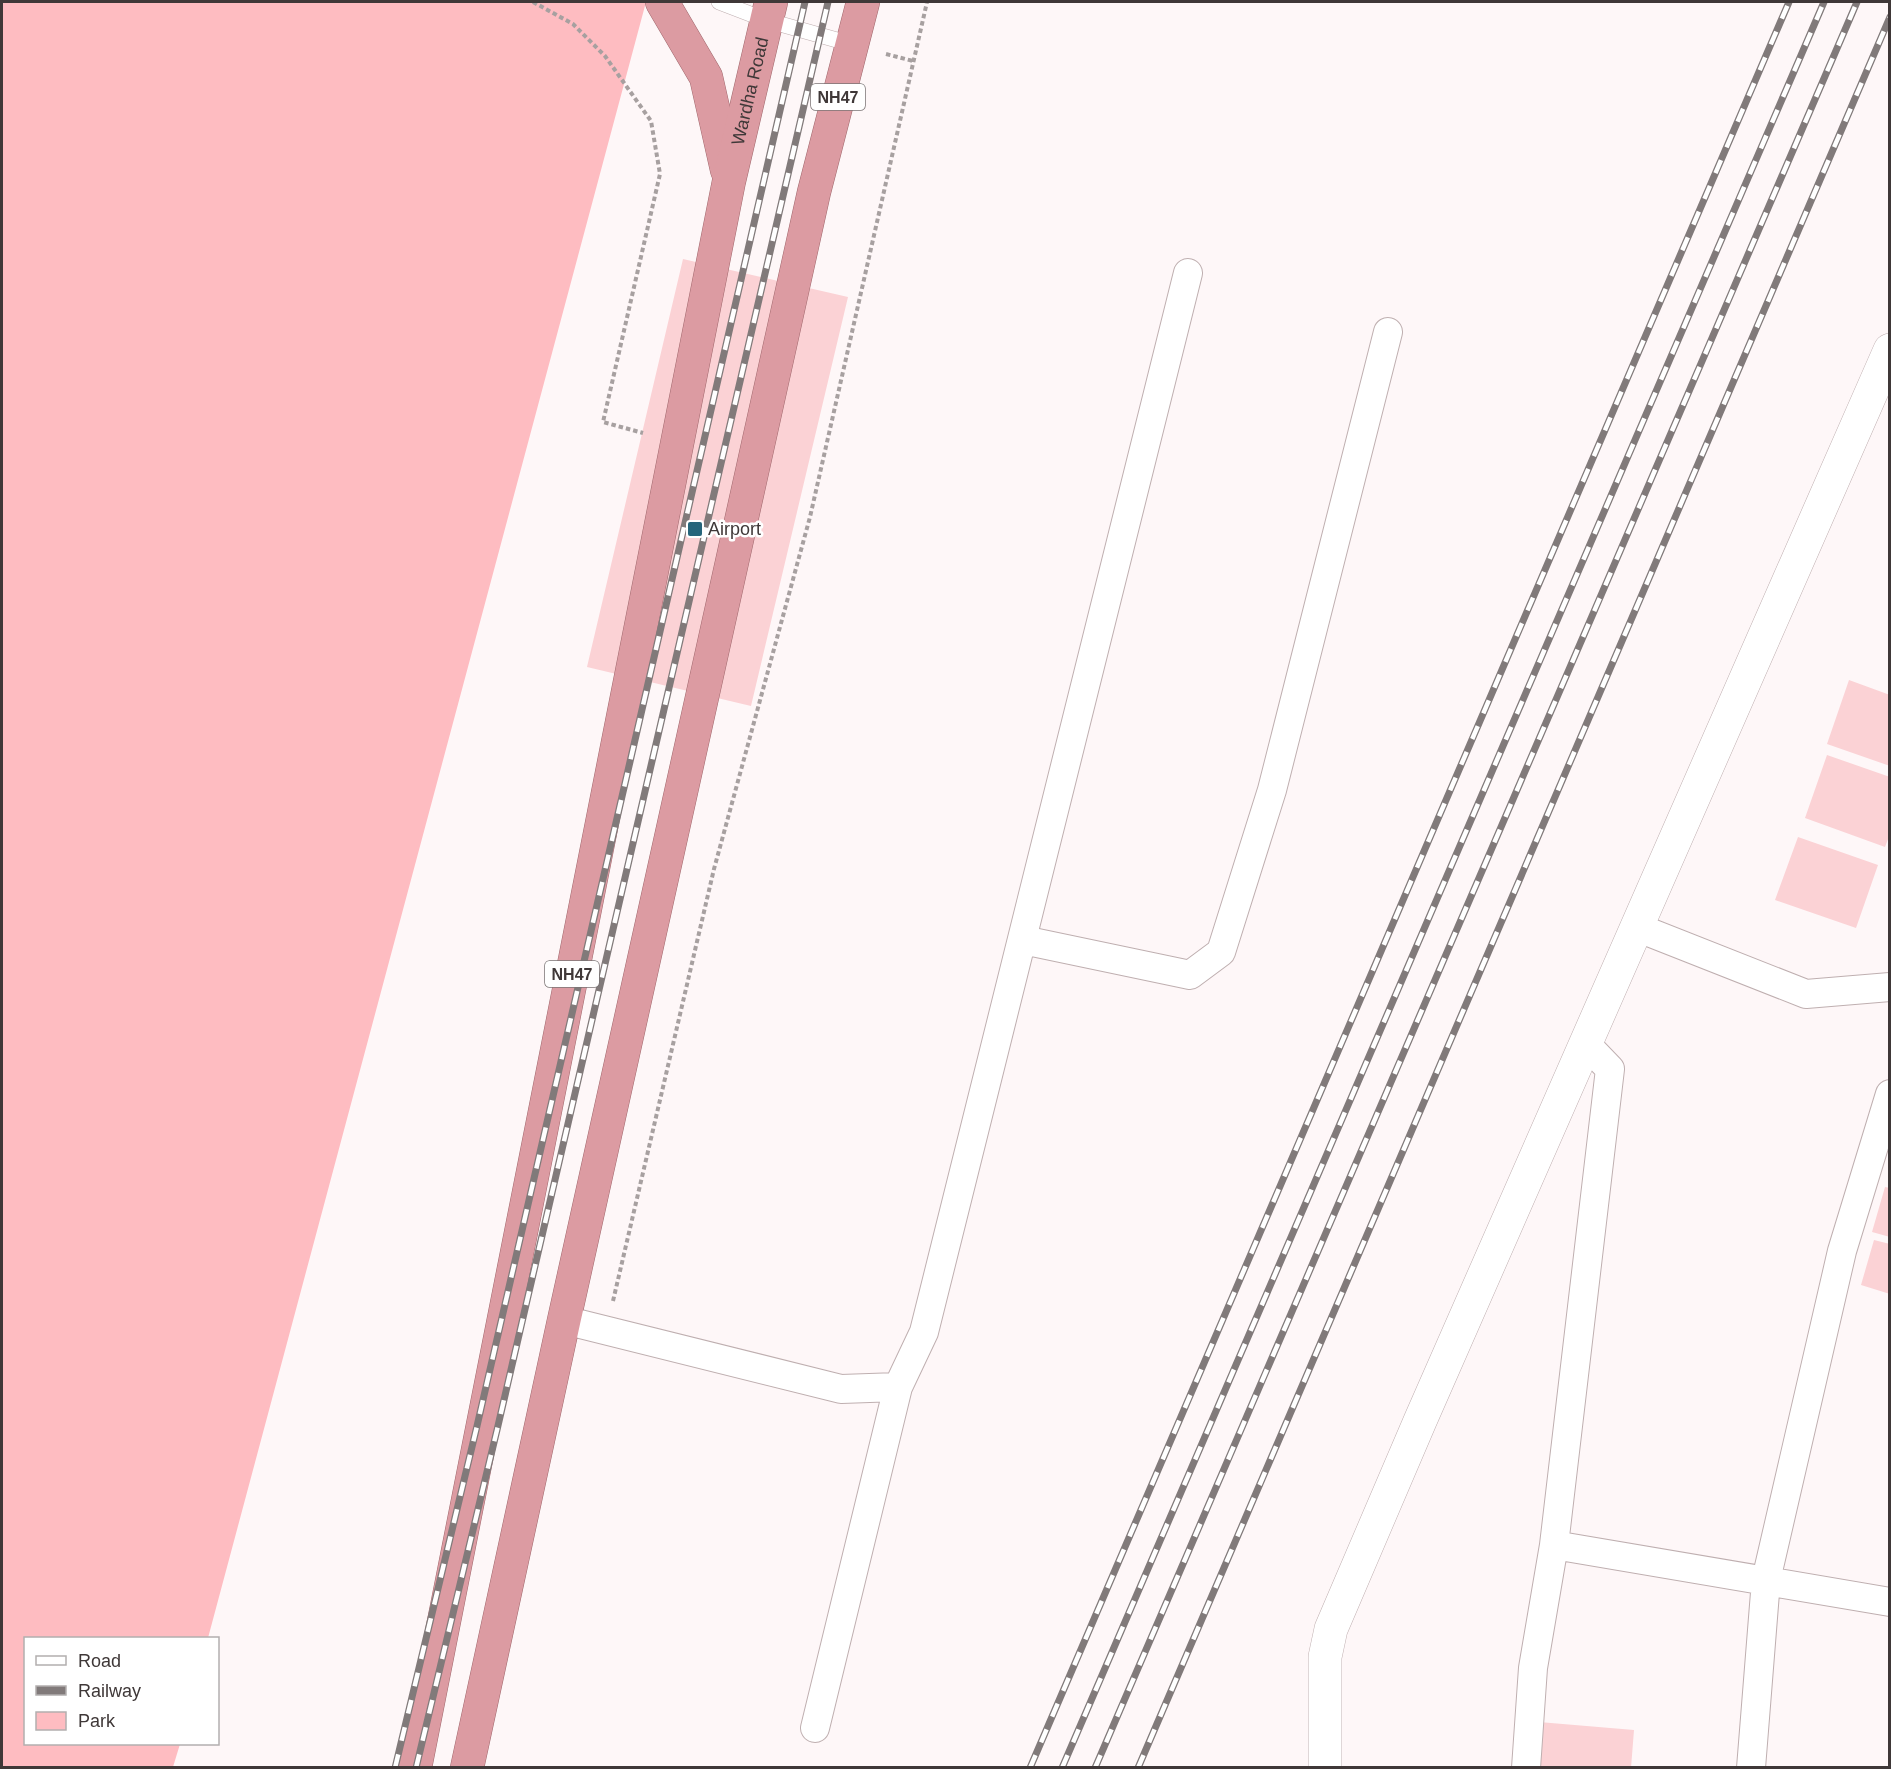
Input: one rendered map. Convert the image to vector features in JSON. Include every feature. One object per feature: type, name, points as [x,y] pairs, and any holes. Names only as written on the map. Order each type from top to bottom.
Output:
[{"type":"highway","points":[[662,2],[706,76],[729,181]]},
{"type":"highway","name":"NH47","points":[[467,1767],[809,216],[863,2]]},
{"type":"highway","name":"Wardha Road","points":[[729,181],[769,11]]},
{"type":"highway","name":"NH47","points":[[415,1767],[729,181]]},
{"type":"street","points":[[815,1728],[898,1387],[924,1332],[1188,273]]},
{"type":"street","points":[[1023,940],[1190,975],[1221,952],[1272,790],[1388,332]]},
{"type":"street","points":[[1325,1767],[1325,1658],[1331,1629],[1890,350]]},
{"type":"street","points":[[1636,927],[1806,994],[1888,983]]},
{"type":"street","points":[[1526,1767],[1533,1668],[1554,1545],[1610,1069],[1586,1042]]},
{"type":"street","points":[[1751,1767],[1766,1580],[1842,1251],[1890,1094]]},
{"type":"street","points":[[564,1320],[841,1389],[898,1387]]},
{"type":"street","points":[[1554,1545],[1890,1602]]},
{"type":"lane","points":[[719,2],[769,11],[851,44]]},
{"type":"path","points":[[533,2],[573,24],[605,56],[651,121],[660,174],[603,422],[677,442]]},
{"type":"path","points":[[606,1331],[714,869],[810,517],[927,2]]},
{"type":"green space","points":[[2,2],[646,2],[208,1637],[24,1637],[24,1745],[180,1745],[173,1767],[2,1768]]},
{"type":"building","points":[[683,259],[848,297],[751,706],[587,667]]},
{"type":"building","points":[[1849,680],[1890,695],[1890,766],[1827,744]]},
{"type":"building","points":[[1827,755],[1890,777],[1890,834],[1885,847],[1805,818]]},
{"type":"building","points":[[1798,837],[1878,865],[1856,928],[1775,900]]},
{"type":"building","points":[[1885,1187],[1890,1188],[1890,1237],[1872,1232]]},
{"type":"building","points":[[1874,1240],[1890,1244],[1890,1294],[1861,1285]]},
{"type":"building","points":[[1539,1722],[1634,1730],[1631,1768],[1535,1768]]},
{"type":"railway","points":[[395,1768],[477,1426],[805,2]]},
{"type":"railway","points":[[416,1768],[497,1430],[828,2]]},
{"type":"railway","points":[[1030,1768],[1789,2]]},
{"type":"railway","points":[[1062,1768],[1824,2]]},
{"type":"railway","points":[[1095,1768],[1857,2]]},
{"type":"railway","points":[[1138,1768],[1890,17]]},
{"type":"place","name":"Airport","points":[[695,529]]}]
